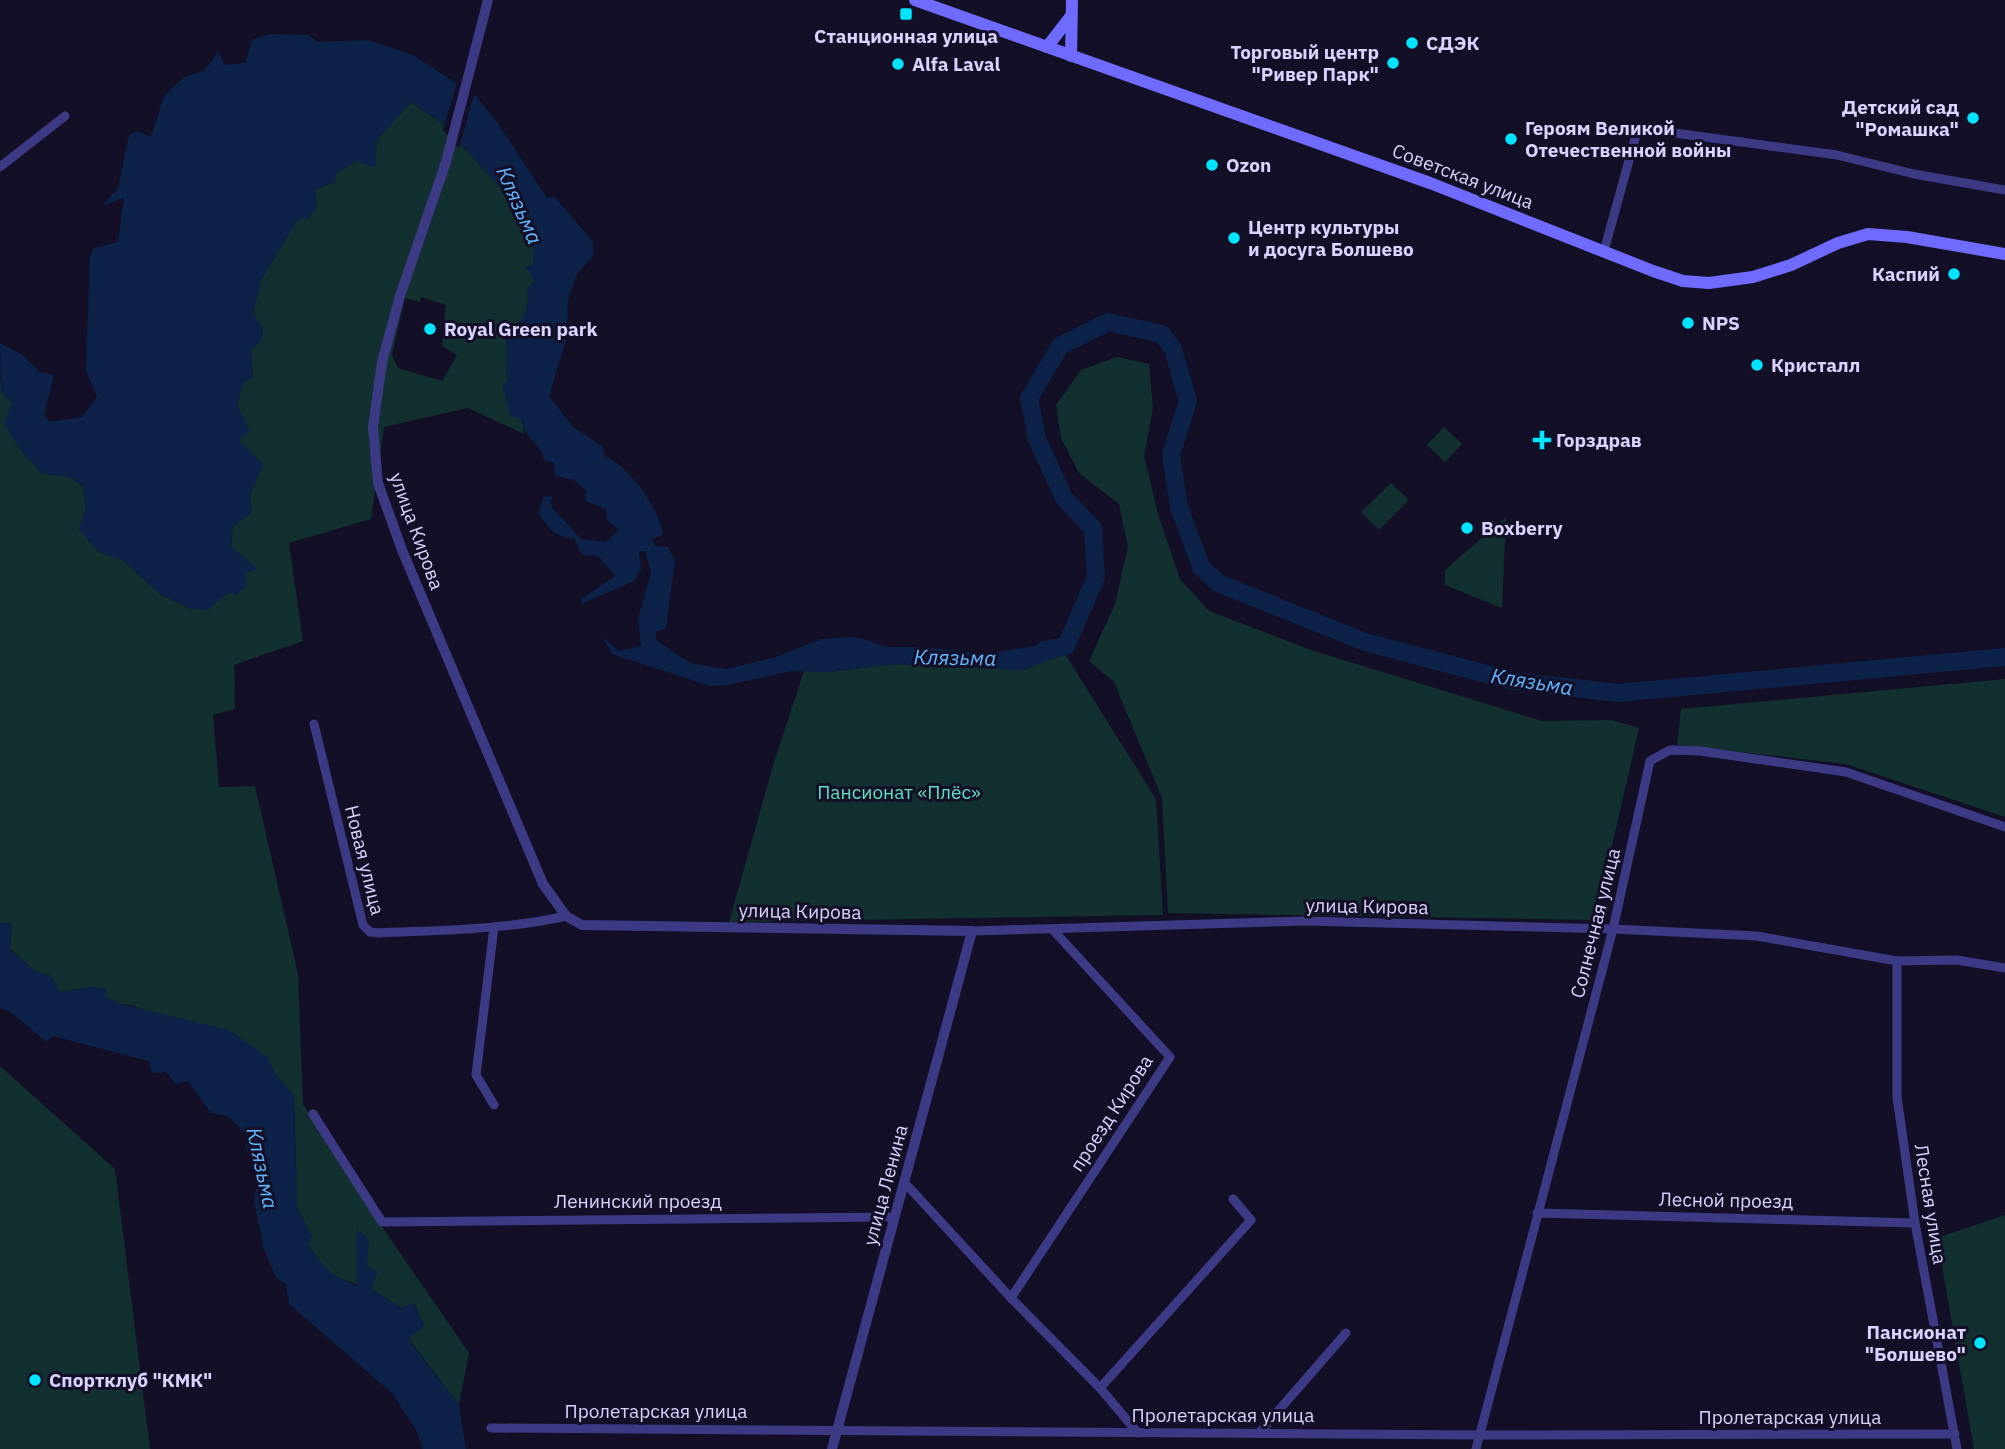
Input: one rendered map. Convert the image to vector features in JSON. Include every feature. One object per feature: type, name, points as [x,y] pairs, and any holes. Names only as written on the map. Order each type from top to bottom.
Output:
[{"type":"main road","name":"Советская улица","points":[[915,0],[1418,179],[1683,281],[1709,283],[1753,276],[1791,265],[1838,243],[1868,234],[1908,237],[2005,254]]},
{"type":"main road","points":[[1071,56],[1072,0]]},
{"type":"main road","points":[[1047,47],[1071,16]]},
{"type":"street","name":"улица Кирова","points":[[488,0],[446,162],[400,296],[382,362],[373,427],[378,483],[402,550],[543,884],[566,916],[582,925],[602,926],[972,931],[1307,921],[1613,929],[1757,936],[1897,961],[1956,960],[2005,968]]},
{"type":"street","points":[[0,167],[65,116]]},
{"type":"street","points":[[1604,251],[1638,128],[1837,155],[1914,174],[2005,190]]},
{"type":"street","name":"Новая улица","points":[[314,724],[362,925],[366,930],[379,933],[494,927],[528,924],[566,916]]},
{"type":"street","name":"Солнечная улица","points":[[1476,1449],[1613,929],[1650,761],[1670,750],[1700,751],[1846,772],[2005,827]]},
{"type":"street","points":[[494,927],[476,1075],[494,1105]]},
{"type":"street","name":"проезд Кирова","points":[[1011,1298],[1170,1057],[1053,930]]},
{"type":"street","name":"улица Ленина","points":[[832,1449],[972,931]]},
{"type":"street","name":"Лесная улица","points":[[1897,961],[1898,1097],[1915,1223],[1957,1449]]},
{"type":"street","name":"Ленинский проезд","points":[[313,1114],[383,1222],[894,1217]]},
{"type":"street","points":[[904,1182],[1011,1298],[1100,1388],[1138,1433]]},
{"type":"street","points":[[1100,1388],[1251,1220],[1233,1199]]},
{"type":"street","name":"Лесной проезд","points":[[1537,1213],[1915,1223]]},
{"type":"street","points":[[1259,1433],[1346,1334]]},
{"type":"street","name":"Пролетарская улица","points":[[491,1428],[1480,1435],[1955,1434]]},
{"type":"green space","points":[[411,102],[443,124],[507,195],[534,247],[534,282],[527,289],[525,312],[512,331],[506,329],[507,381],[522,419],[524,434],[468,408],[384,427],[371,519],[289,543],[303,641],[234,665],[235,709],[213,715],[219,787],[255,786],[298,974],[303,1104],[385,1231],[469,1353],[459,1405],[408,1338],[424,1326],[415,1304],[401,1308],[371,1289],[335,1277],[308,1245],[312,1237],[297,1206],[294,1095],[276,1076],[267,1057],[131,1005],[121,1004],[107,998],[107,989],[91,987],[60,992],[51,976],[36,972],[10,949],[11,923],[0,923],[0,382],[1,391],[12,402],[41,473],[70,477],[83,486],[86,508],[79,529],[99,552],[123,560],[160,594],[191,609],[231,548],[233,526],[251,513],[250,495],[263,464],[238,440],[249,430],[237,405],[243,383],[253,377],[251,349],[261,340],[263,329],[253,314],[261,280],[316,189],[334,182],[336,174],[356,161]],"holes":[[[421,297],[446,305],[442,346],[457,355],[442,381],[398,368],[392,355],[405,298],[420,302]]]},
{"type":"green space","points":[[1117,357],[1149,364],[1153,408],[1144,456],[1158,514],[1180,579],[1209,611],[1311,650],[1542,721],[1612,720],[1639,728],[1595,920],[1168,913],[1162,798],[1114,682],[1089,661],[1115,604],[1128,547],[1119,504],[1079,473],[1061,438],[1056,405],[1081,370]]},
{"type":"green space","points":[[1444,427],[1462,444],[1445,462],[1427,445]]},
{"type":"green space","points":[[1391,483],[1409,500],[1379,530],[1361,512]]},
{"type":"green space","points":[[1506,517],[1502,608],[1445,585],[1445,570]]},
{"type":"green space","name":"Пансионат «Плёс»","points":[[1065,654],[1156,799],[1163,915],[729,922],[774,762],[804,671],[828,672],[896,664],[1023,670]]},
{"type":"green space","points":[[2005,679],[2005,817],[1846,764],[1677,745],[1681,709]]},
{"type":"green space","points":[[0,1066],[115,1169],[150,1449],[0,1449]]},
{"type":"green space","name":"Пансионат \"Болшево\"","points":[[2005,1215],[2005,1449],[1974,1449],[1937,1238]]},
{"type":"water","points":[[269,34],[308,35],[318,42],[368,40],[413,55],[476,96],[497,122],[547,198],[555,197],[593,242],[593,256],[577,274],[568,301],[567,336],[549,396],[573,427],[602,446],[605,457],[623,468],[642,489],[661,525],[663,535],[652,539],[655,546],[668,547],[675,561],[666,628],[655,632],[657,641],[690,663],[726,669],[773,658],[822,639],[851,637],[886,647],[920,647],[989,654],[1067,640],[1065,654],[1023,670],[896,664],[828,672],[792,671],[710,686],[612,654],[603,637],[619,651],[641,646],[638,619],[651,573],[645,551],[639,551],[641,569],[634,581],[582,604],[581,599],[615,576],[598,556],[582,555],[574,538],[562,536],[549,528],[539,513],[543,497],[552,496],[551,506],[581,539],[606,542],[619,529],[607,521],[606,509],[586,501],[586,490],[574,480],[555,476],[554,463],[544,460],[540,449],[526,433],[521,419],[511,416],[502,385],[507,381],[506,328],[512,331],[526,312],[527,289],[534,282],[526,267],[533,264],[534,247],[507,195],[443,124],[411,102],[377,140],[375,168],[356,161],[336,174],[334,182],[316,189],[317,207],[308,219],[298,219],[261,280],[253,314],[263,329],[261,341],[251,349],[253,377],[243,383],[237,405],[249,430],[239,440],[263,464],[250,495],[251,513],[233,526],[231,547],[258,569],[245,573],[246,587],[236,595],[229,592],[208,610],[191,609],[160,594],[123,560],[99,552],[79,529],[86,508],[83,486],[70,477],[41,473],[20,449],[4,424],[12,402],[1,391],[0,343],[21,354],[40,372],[54,375],[44,415],[50,422],[82,417],[97,397],[86,370],[90,257],[94,248],[118,242],[124,198],[102,206],[118,188],[129,135],[137,131],[151,137],[164,96],[183,78],[205,70],[219,51],[224,65],[245,63],[252,40]]},
{"type":"water","points":[[0,923],[11,923],[10,950],[36,972],[51,976],[60,992],[91,987],[107,989],[107,998],[121,1004],[229,1030],[267,1057],[276,1076],[294,1095],[297,1206],[312,1237],[308,1245],[329,1270],[357,1286],[356,1229],[369,1239],[367,1266],[378,1272],[371,1289],[401,1308],[414,1303],[424,1326],[408,1339],[459,1405],[466,1449],[423,1449],[416,1430],[393,1394],[289,1304],[286,1284],[276,1278],[264,1249],[254,1201],[259,1173],[245,1147],[248,1136],[228,1116],[211,1113],[188,1081],[176,1084],[166,1072],[152,1073],[149,1061],[53,1036],[46,1042],[11,1012],[0,1008]]},
{"type":"pier","points":[[458,80],[475,91],[459,148],[443,130]]},
{"type":"waterway","name":"Клязьма","points":[[1044,650],[1066,646],[1096,577],[1093,528],[1064,498],[1037,439],[1029,398],[1060,346],[1108,322],[1162,334],[1173,349],[1188,401],[1171,455],[1179,507],[1201,567],[1218,583],[1365,642],[1513,681],[1618,693],[2005,657]]},
{"type":"place","name":"Станционная улица","points":[[906,14]]},
{"type":"place","name":"СДЭК","points":[[1412,43]]},
{"type":"place","name":"Торговый центр \"Ривер Парк\"","points":[[1393,63]]},
{"type":"place","name":"Alfa Laval","points":[[898,64]]},
{"type":"place","name":"Детский сад \"Ромашка\"","points":[[1973,118]]},
{"type":"place","name":"Героям Великой Отечественной войны","points":[[1511,139]]},
{"type":"place","name":"Ozon","points":[[1212,165]]},
{"type":"place","name":"Центр культуры и досуга Болшево","points":[[1234,238]]},
{"type":"place","name":"Каспий","points":[[1954,274]]},
{"type":"place","name":"NPS","points":[[1688,323]]},
{"type":"place","name":"Royal Green park","points":[[430,329]]},
{"type":"place","name":"Кристалл","points":[[1757,365]]},
{"type":"place","name":"Горздрав","points":[[1542,440]]},
{"type":"place","name":"Boxberry","points":[[1467,528]]},
{"type":"place","name":"Пансионат \"Болшево\"","points":[[1980,1343]]},
{"type":"place","name":"Спортклуб \"КМК\"","points":[[35,1380]]}]
